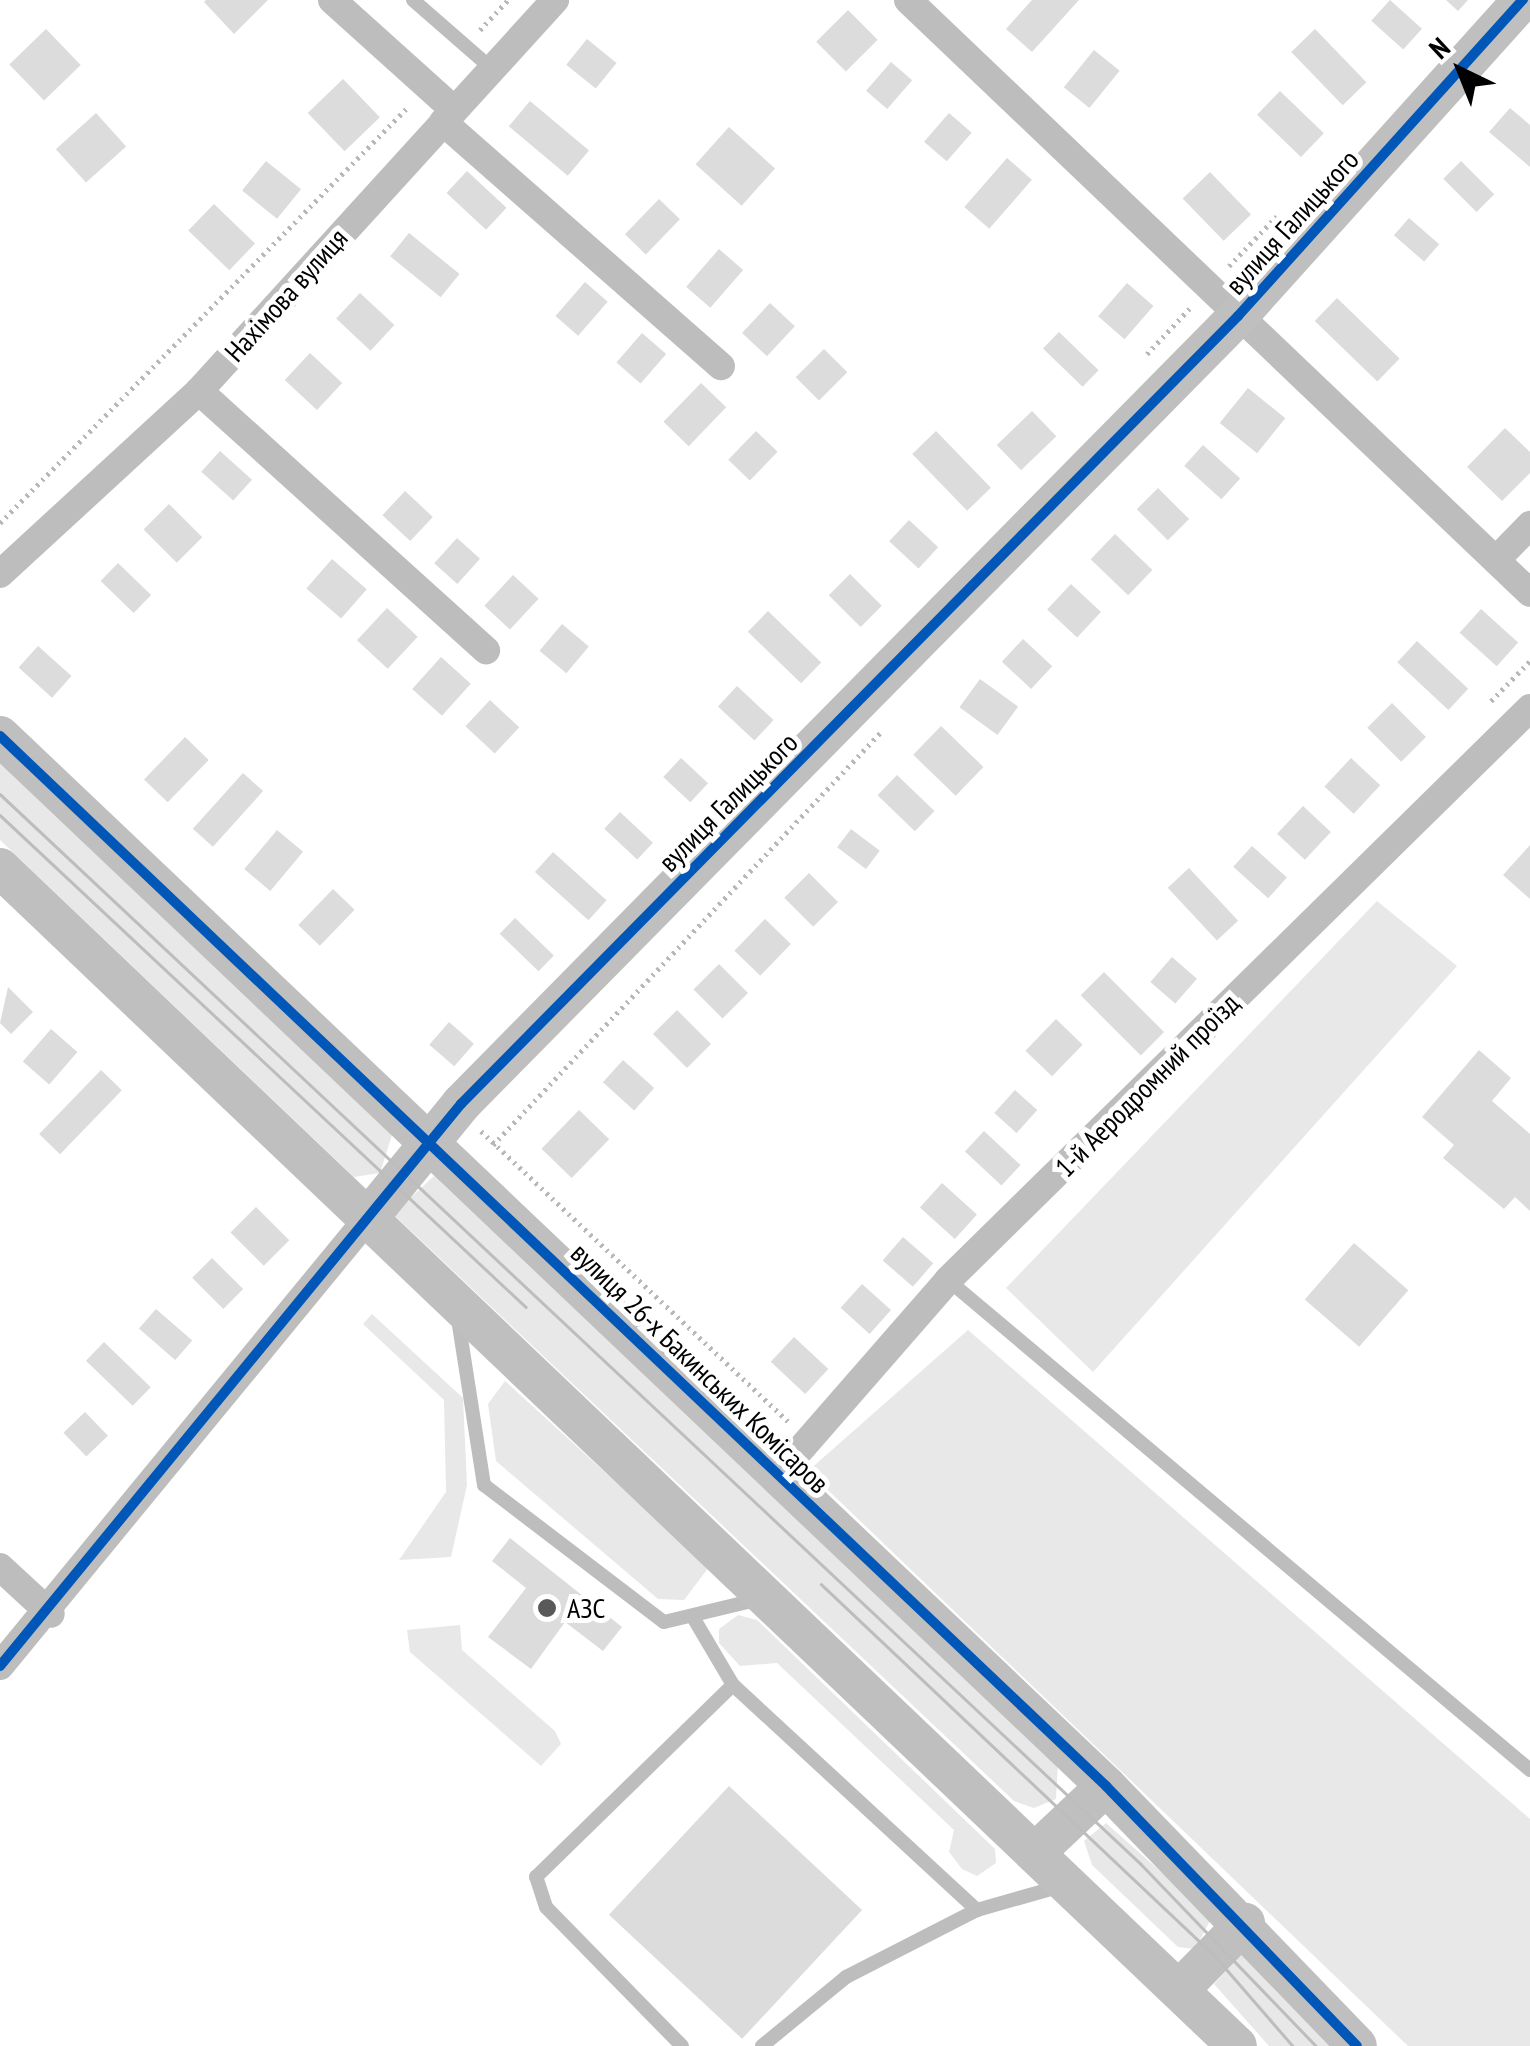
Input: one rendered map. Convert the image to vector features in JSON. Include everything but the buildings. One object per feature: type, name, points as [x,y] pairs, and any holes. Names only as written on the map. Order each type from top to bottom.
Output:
[{"type":"street","points":[[332,0],[428,86],[449,116],[721,366]]},
{"type":"street","name":"Нахімова вулиця","points":[[0,574],[199,390],[555,0]]},
{"type":"street","points":[[908,0],[1238,316],[1500,557],[1530,593]]},
{"type":"street","name":"вулиця Галицького","points":[[0,1666],[51,1614],[369,1216],[434,1145],[462,1104],[1238,316],[1523,0]]},
{"type":"street","points":[[199,390],[486,650]]},
{"type":"street","points":[[1500,557],[1530,525]]},
{"type":"street","name":"1-й Аеродромний проїзд","points":[[779,1474],[948,1280],[1530,708]]},
{"type":"street","name":"вулиця 26-х Бакинських Комісаров","points":[[0,736],[1106,1786],[1245,1923],[1357,2046]]},
{"type":"street","points":[[0,868],[1074,1882],[1237,2046]]},
{"type":"street","points":[[0,1567],[51,1614]]},
{"type":"street","points":[[1038,1850],[1106,1786]]},
{"type":"street","points":[[1182,1987],[1245,1923]]},
{"type":"lane","points":[[412,0],[492,69]]},
{"type":"lane","points":[[948,1280],[1530,1770]]},
{"type":"lane","points":[[455,1299],[484,1484],[664,1622],[768,1597]]},
{"type":"lane","points":[[693,1617],[733,1685],[976,1910]]},
{"type":"lane","points":[[682,2046],[546,1907],[536,1877],[733,1685]]},
{"type":"lane","points":[[762,2046],[846,1977],[976,1910],[1074,1882]]},
{"type":"path","points":[[0,523],[428,86]]},
{"type":"path","points":[[462,1104],[493,1146],[796,1428]]},
{"type":"shaded area","points":[[0,762],[392,1135],[380,1173],[354,1177],[0,840]]},
{"type":"shaded area","points":[[1377,901],[1457,966],[1093,1372],[1006,1288]]},
{"type":"shaded area","points":[[434,1176],[1058,1764],[1056,1799],[1034,1808],[1014,1801],[393,1214]]},
{"type":"shaded area","points":[[372,1314],[463,1398],[467,1485],[451,1557],[399,1560],[446,1492],[444,1400],[363,1324]]},
{"type":"shaded area","points":[[968,1330],[1530,1819],[1530,2046],[1408,2046],[808,1471]]},
{"type":"shaded area","points":[[505,1381],[709,1567],[684,1600],[658,1599],[496,1461],[488,1404]]},
{"type":"shaded area","points":[[738,1615],[757,1620],[995,1849],[996,1863],[977,1876],[962,1869],[949,1852],[954,1830],[777,1663],[740,1666],[719,1643],[719,1629]]},
{"type":"shaded area","points":[[460,1625],[462,1650],[555,1731],[561,1744],[541,1766],[410,1652],[407,1630]]},
{"type":"shaded area","points":[[1106,1823],[1212,1917],[1195,1949],[1178,1947],[1092,1865],[1084,1841]]},
{"type":"shaded area","points":[[1241,1955],[1256,1957],[1337,2046],[1269,2046],[1214,1984]]},
{"type":"tram line","points":[[0,794],[1141,1864],[1316,2046]]},
{"type":"tram line","points":[[0,815],[526,1307]]},
{"type":"tram line","points":[[821,1584],[1215,1956],[1293,2046]]},
{"type":"cycle path","points":[[0,1666],[461,1104],[1238,316],[1523,0]]},
{"type":"cycle path","points":[[0,736],[1106,1786],[1357,2046]]},
{"type":"place","name":"АЗС","points":[[547,1608]]}]
